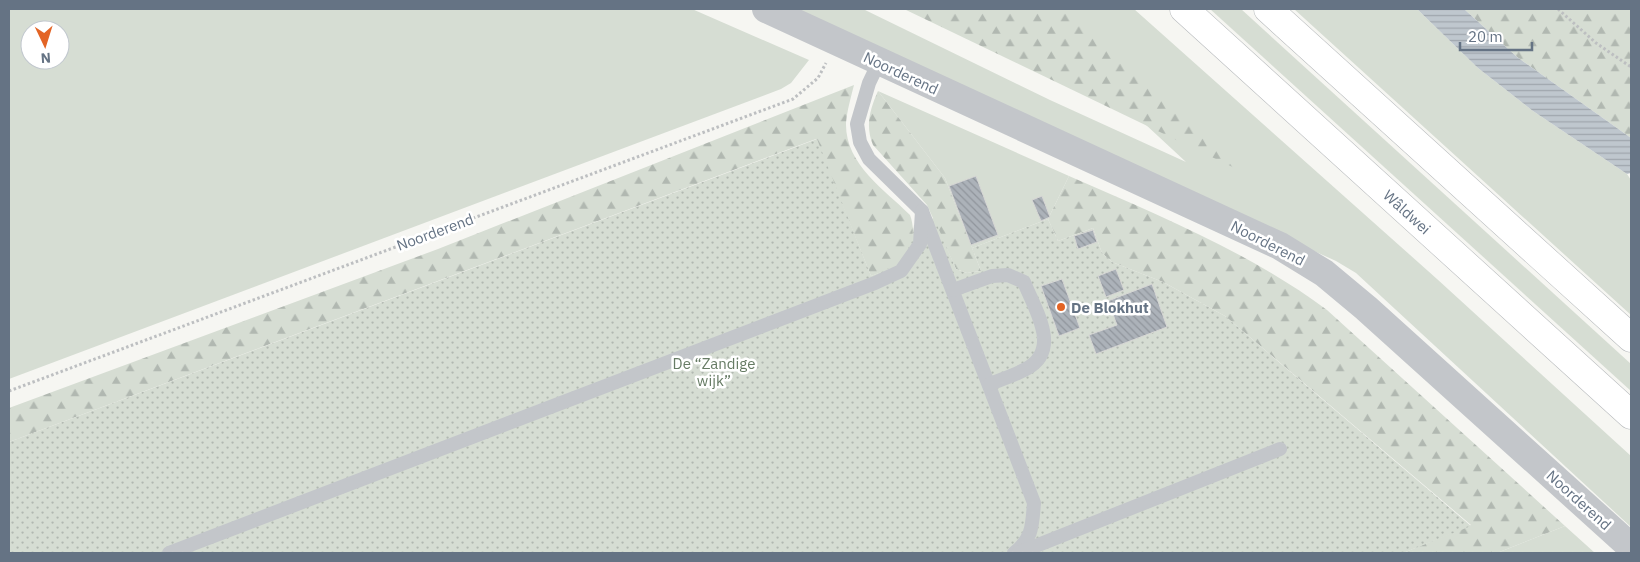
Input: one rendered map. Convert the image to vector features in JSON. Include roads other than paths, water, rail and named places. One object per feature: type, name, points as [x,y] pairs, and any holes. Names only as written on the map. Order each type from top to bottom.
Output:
[{"type":"highway","name":"Wâldwei","points":[[1184,9],[1631,414]]},
{"type":"highway","points":[[1268,9],[1631,338]]},
{"type":"street","name":"Noorderend","points":[[766,9],[1280,246],[1324,273],[1366,308],[1631,547]]},
{"type":"lane","points":[[879,62],[869,83],[858,124],[860,142],[869,159],[922,211],[990,384],[1034,503],[1032,529],[1026,544],[1014,553]]},
{"type":"lane","points":[[170,553],[875,283],[901,271],[920,244],[922,211]]},
{"type":"lane","points":[[953,290],[992,276],[1008,275],[1024,282],[1046,340],[1042,357],[1027,369],[990,384]]},
{"type":"lane","points":[[1018,553],[1280,449]]},
{"type":"place","name":"De Blokhut","points":[[1061,307]]},
{"type":"park label","name":"De “Zandige wijk”","points":[[714,372]]}]
